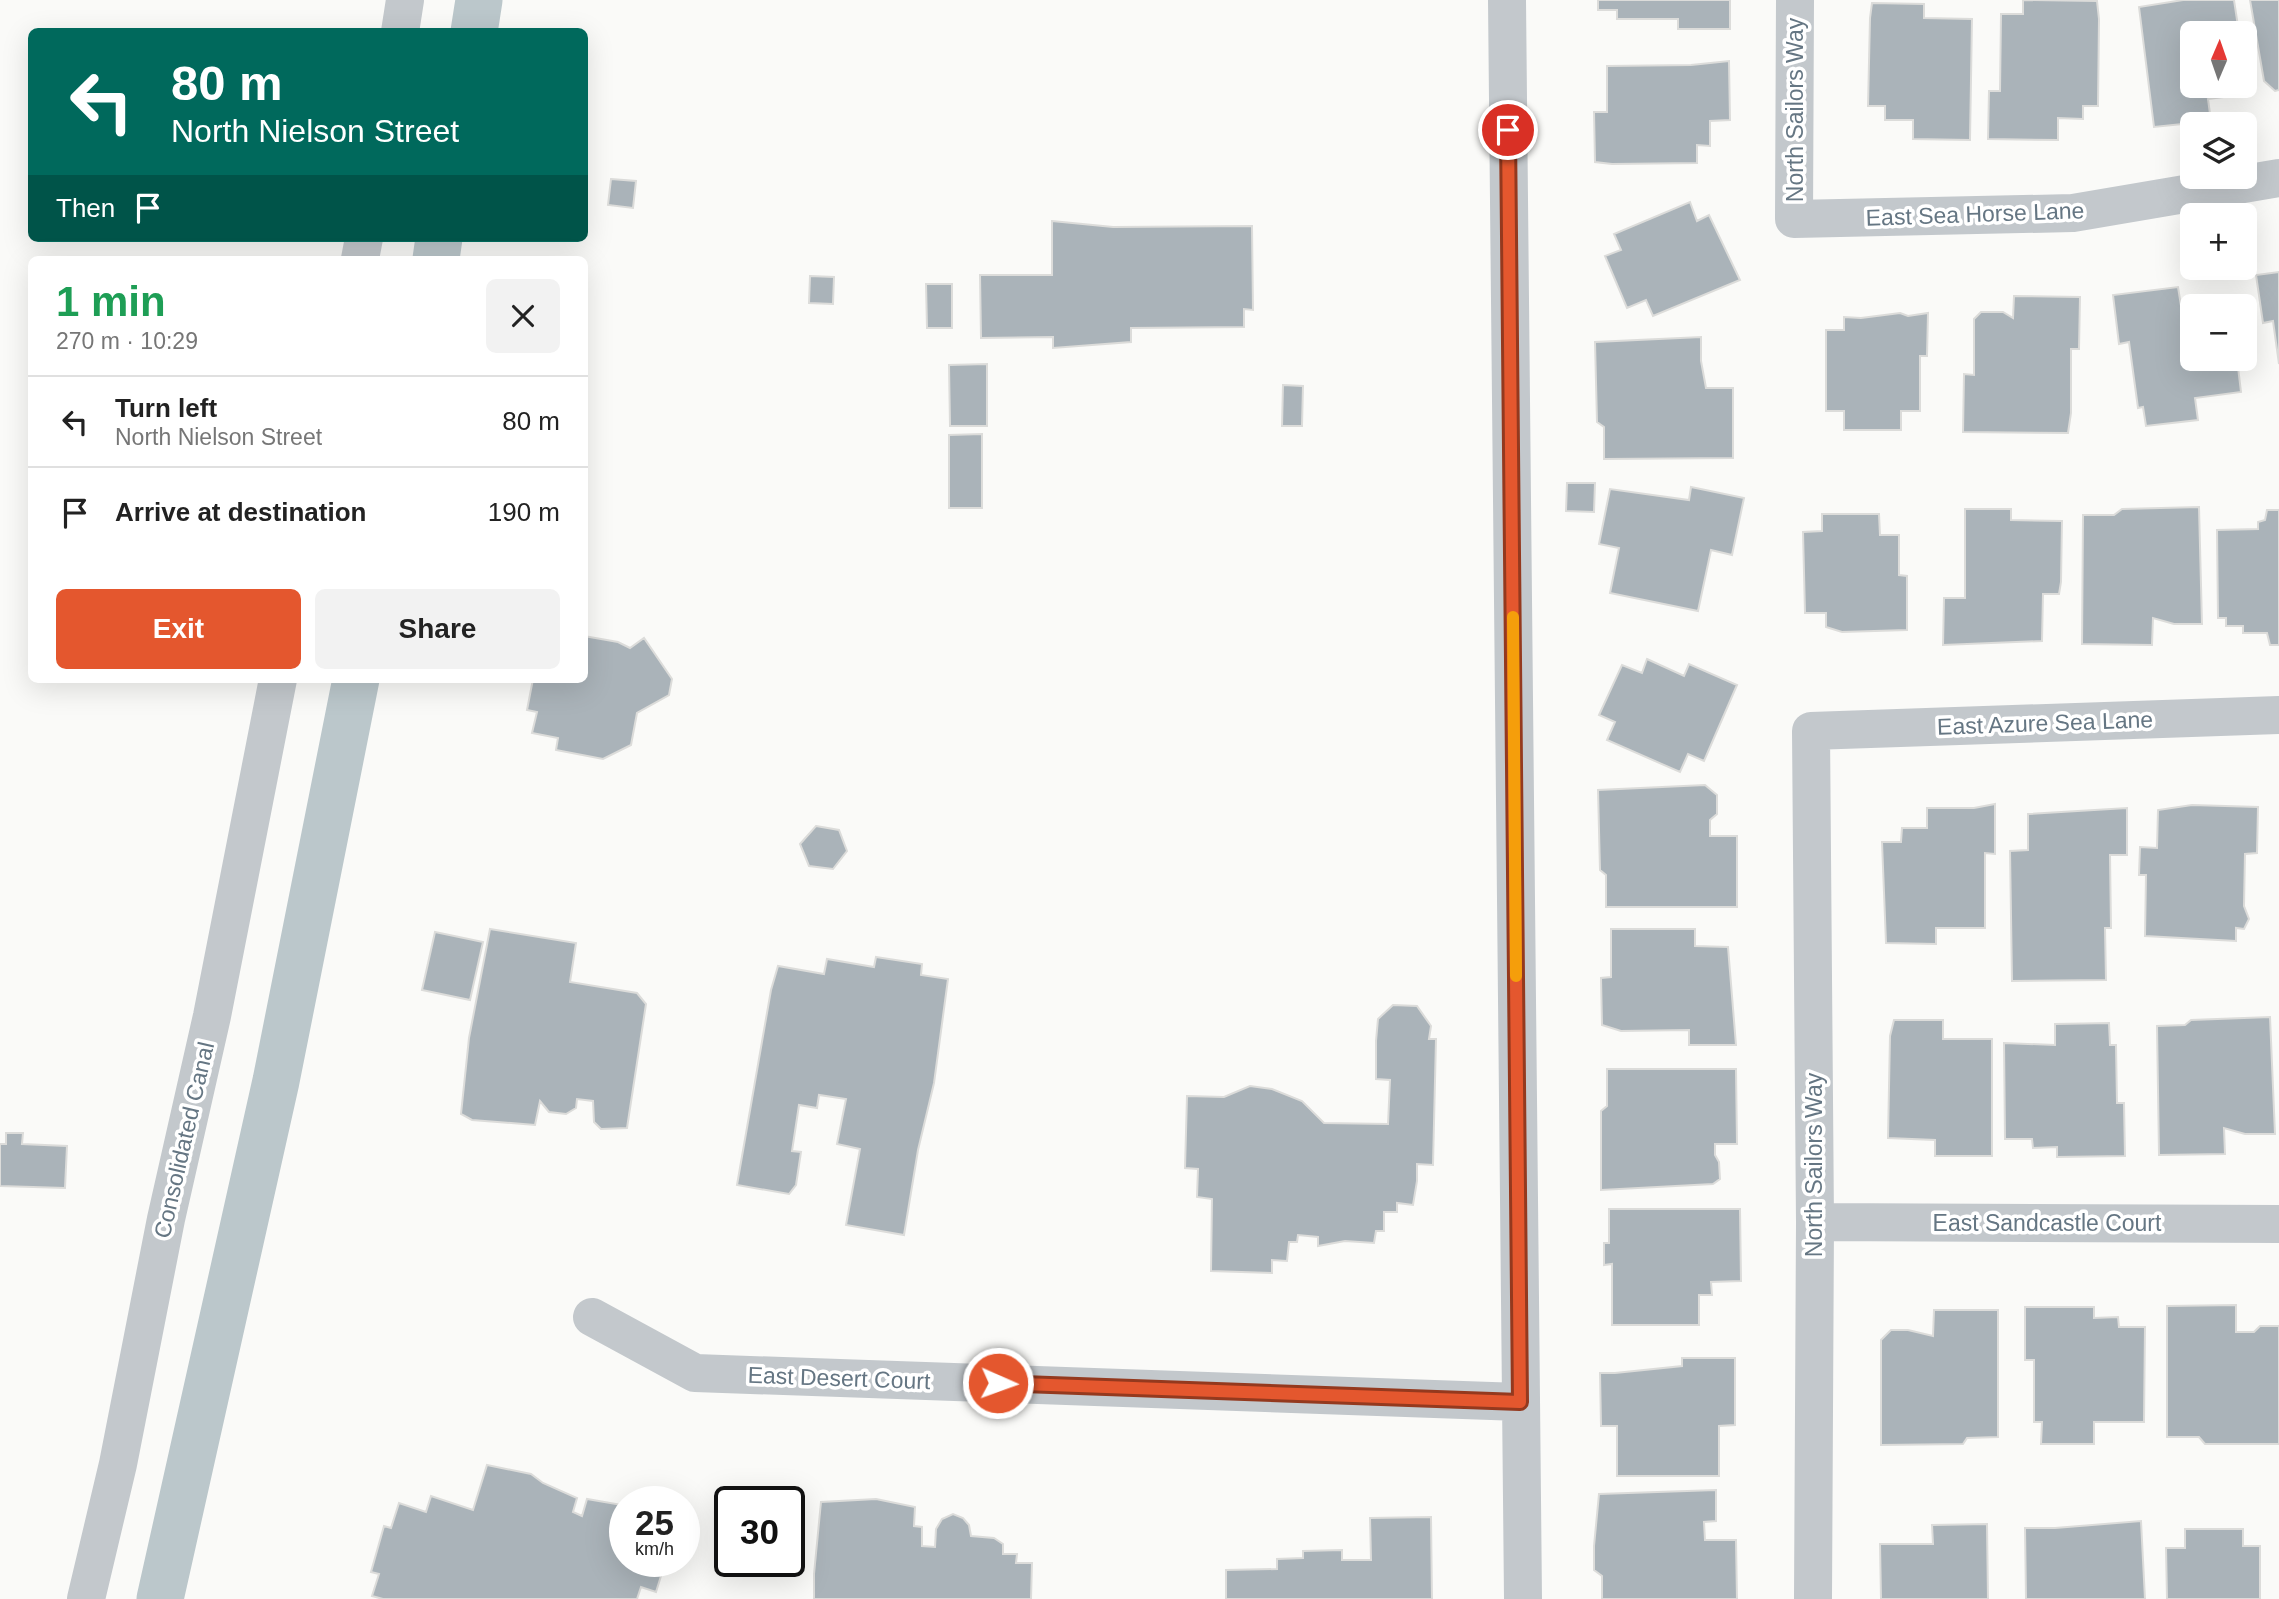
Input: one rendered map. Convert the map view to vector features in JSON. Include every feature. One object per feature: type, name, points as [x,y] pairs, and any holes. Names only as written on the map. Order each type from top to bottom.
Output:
[{"type":"street","points":[[401,28],[405,0]]},
{"type":"street","points":[[1507,0],[1523,1599]]},
{"type":"street","name":"North Sailors Way","points":[[1794,219],[1795,0]]},
{"type":"street","name":"East Sea Horse Lane","points":[[1794,219],[2073,213],[2279,178]]},
{"type":"street","name":"Consolidated Canal","points":[[86,1599],[118,1464],[166,1219],[212,1016],[277,683]]},
{"type":"street","name":"East Azure Sea Lane","points":[[1811,731],[2279,715]]},
{"type":"street","name":"North Sailors Way","points":[[1811,731],[1815,1222],[1813,1599]]},
{"type":"street","name":"East Sandcastle Court","points":[[1815,1222],[2279,1224]]},
{"type":"street","name":"East Desert Court","points":[[592,1317],[695,1373],[1520,1402]]},
{"type":"building","points":[[1598,0],[1730,0],[1730,29],[1678,29],[1678,19],[1617,19],[1617,10],[1598,10]]},
{"type":"building","points":[[2023,0],[2097,1],[2098,106],[2083,106],[2083,119],[2058,118],[2058,140],[1988,139],[1989,91],[2000,91],[2001,14],[2023,14]]},
{"type":"building","points":[[2183,0],[2234,0],[2237,21],[2180,21],[2180,98],[2216,98],[2208,99],[2210,112],[2180,112],[2180,124],[2154,127],[2139,7]]},
{"type":"building","points":[[2250,0],[2279,0],[2279,90],[2275,91],[2264,81],[2258,46],[2258,21],[2254,21]]},
{"type":"building","points":[[1872,3],[1924,4],[1924,18],[1972,19],[1970,140],[1913,139],[1913,120],[1885,120],[1885,106],[1868,106]]},
{"type":"building","points":[[1729,61],[1730,120],[1710,121],[1710,146],[1697,145],[1697,163],[1595,162],[1594,112],[1607,112],[1607,66],[1691,65]]},
{"type":"building","points":[[611,179],[636,181],[633,208],[608,205]]},
{"type":"building","points":[[1690,202],[1697,221],[1709,215],[1740,280],[1653,316],[1646,300],[1627,308],[1605,256],[1621,250],[1614,234]]},
{"type":"building","points":[[1052,221],[1113,227],[1252,226],[1253,310],[1244,309],[1244,327],[1131,328],[1131,342],[1053,348],[1053,337],[981,338],[980,275],[1052,275]]},
{"type":"building","points":[[2279,272],[2279,364],[2273,321],[2263,323],[2257,275]]},
{"type":"building","points":[[810,276],[834,277],[833,304],[809,303]]},
{"type":"building","points":[[926,284],[952,284],[952,328],[927,328]]},
{"type":"building","points":[[2178,287],[2180,371],[2238,371],[2241,392],[2195,398],[2198,420],[2146,426],[2143,407],[2138,408],[2129,342],[2119,344],[2113,295]]},
{"type":"building","points":[[2014,296],[2080,297],[2079,349],[2071,349],[2071,413],[2068,433],[1963,432],[1964,374],[1974,375],[1974,319],[1981,312],[2003,312],[2013,318]]},
{"type":"building","points":[[1900,313],[1908,316],[1928,313],[1927,356],[1920,356],[1920,411],[1901,411],[1901,430],[1844,430],[1844,411],[1826,411],[1826,330],[1844,330],[1844,317],[1861,318]]},
{"type":"building","points":[[1701,337],[1701,361],[1706,388],[1733,388],[1733,458],[1604,459],[1604,427],[1597,422],[1595,342]]},
{"type":"building","points":[[987,364],[987,426],[950,426],[949,365]]},
{"type":"building","points":[[1283,385],[1303,386],[1302,426],[1282,426]]},
{"type":"building","points":[[982,434],[982,508],[949,508],[949,435]]},
{"type":"building","points":[[1567,483],[1595,483],[1594,512],[1566,511]]},
{"type":"building","points":[[1691,487],[1744,498],[1732,555],[1711,550],[1698,611],[1610,593],[1619,548],[1599,544],[1610,489],[1689,500]]},
{"type":"building","points":[[2199,507],[2202,624],[2174,624],[2153,618],[2152,645],[2082,644],[2083,515],[2114,515],[2122,509]]},
{"type":"building","points":[[1965,509],[2011,509],[2011,520],[2062,521],[2059,594],[2043,594],[2042,641],[1943,645],[1944,598],[1965,598]]},
{"type":"building","points":[[2267,510],[2279,510],[2279,645],[2270,645],[2267,633],[2243,633],[2243,626],[2226,626],[2226,618],[2218,618],[2217,530],[2258,529],[2258,522],[2265,520]]},
{"type":"building","points":[[1822,514],[1879,514],[1880,535],[1899,535],[1899,575],[1907,576],[1907,630],[1842,632],[1826,627],[1826,613],[1805,613],[1803,532],[1822,531]]},
{"type":"building","points":[[588,637],[618,642],[630,648],[644,638],[672,679],[669,695],[637,713],[631,745],[603,759],[556,750],[558,738],[532,733],[537,712],[527,710],[532,683],[588,683]]},
{"type":"building","points":[[1647,659],[1684,676],[1689,664],[1737,685],[1704,761],[1688,754],[1680,772],[1607,740],[1615,722],[1599,715],[1622,665],[1642,673]]},
{"type":"building","points":[[1705,785],[1717,795],[1717,814],[1710,820],[1710,836],[1737,836],[1737,907],[1606,907],[1606,875],[1600,870],[1598,790]]},
{"type":"building","points":[[1995,804],[1995,854],[1985,853],[1985,928],[1936,928],[1936,944],[1886,943],[1882,842],[1901,842],[1902,828],[1927,828],[1927,808],[1974,808]]},
{"type":"building","points":[[2192,805],[2258,807],[2257,853],[2245,854],[2244,906],[2249,919],[2244,929],[2236,928],[2236,941],[2145,936],[2146,875],[2139,875],[2140,847],[2157,848],[2158,810]]},
{"type":"building","points":[[2127,808],[2127,855],[2110,855],[2111,928],[2105,928],[2106,980],[2012,981],[2010,851],[2028,850],[2028,814]]},
{"type":"building","points":[[816,826],[839,830],[847,851],[833,869],[809,866],[800,844]]},
{"type":"building","points":[[490,929],[576,943],[570,982],[637,993],[646,1004],[627,1128],[601,1129],[594,1122],[593,1101],[577,1099],[576,1108],[566,1114],[549,1112],[540,1101],[535,1125],[472,1120],[461,1114],[469,1038]]},
{"type":"building","points":[[1611,929],[1695,929],[1695,946],[1728,947],[1736,1045],[1689,1045],[1689,1030],[1621,1031],[1602,1025],[1601,978],[1611,977]]},
{"type":"building","points":[[435,932],[483,942],[470,1000],[422,990]]},
{"type":"building","points":[[876,957],[922,964],[921,975],[948,979],[934,1083],[918,1150],[904,1235],[846,1225],[860,1149],[837,1144],[846,1099],[819,1095],[817,1108],[799,1105],[792,1151],[801,1152],[796,1185],[789,1194],[737,1185],[771,990],[778,966],[824,974],[827,959],[874,967]]},
{"type":"building","points":[[1393,1005],[1417,1006],[1431,1026],[1429,1039],[1436,1039],[1433,1165],[1417,1164],[1413,1205],[1397,1203],[1397,1212],[1384,1212],[1384,1231],[1376,1231],[1374,1243],[1345,1241],[1318,1246],[1318,1237],[1298,1235],[1297,1242],[1289,1242],[1287,1261],[1272,1260],[1272,1273],[1211,1271],[1212,1199],[1197,1197],[1198,1169],[1185,1168],[1187,1096],[1224,1097],[1250,1086],[1272,1089],[1302,1101],[1324,1123],[1388,1124],[1390,1080],[1376,1079],[1376,1041],[1378,1019]]},
{"type":"building","points":[[2270,1017],[2275,1134],[2245,1134],[2224,1128],[2225,1154],[2159,1155],[2157,1026],[2185,1025],[2191,1020]]},
{"type":"building","points":[[1894,1020],[1943,1020],[1943,1039],[1992,1039],[1992,1156],[1935,1156],[1935,1140],[1888,1138],[1890,1036]]},
{"type":"building","points":[[2109,1023],[2110,1045],[2116,1045],[2117,1103],[2124,1103],[2125,1156],[2057,1157],[2057,1147],[2033,1148],[2032,1139],[2005,1139],[2004,1043],[2055,1045],[2055,1024]]},
{"type":"building","points":[[1607,1069],[1736,1069],[1737,1144],[1715,1144],[1720,1179],[1713,1184],[1601,1190],[1601,1111],[1607,1106]]},
{"type":"building","points":[[6,1133],[23,1133],[22,1144],[67,1146],[65,1188],[0,1186],[0,1144],[6,1144]]},
{"type":"building","points":[[1609,1209],[1740,1209],[1741,1281],[1711,1282],[1712,1295],[1699,1295],[1699,1325],[1612,1325],[1612,1264],[1604,1265],[1604,1243],[1609,1243]]},
{"type":"building","points":[[2236,1305],[2236,1332],[2254,1332],[2260,1326],[2279,1326],[2279,1444],[2205,1444],[2199,1437],[2167,1437],[2167,1306]]},
{"type":"building","points":[[2025,1307],[2094,1307],[2094,1318],[2118,1317],[2119,1327],[2145,1327],[2144,1422],[2094,1422],[2094,1444],[2041,1444],[2042,1422],[2034,1422],[2034,1360],[2025,1360]]},
{"type":"building","points":[[1934,1310],[1998,1310],[1998,1437],[1967,1438],[1963,1444],[1881,1445],[1881,1340],[1891,1330],[1908,1330],[1933,1336]]},
{"type":"building","points":[[1682,1358],[1735,1358],[1735,1425],[1719,1426],[1719,1476],[1617,1476],[1617,1426],[1601,1426],[1600,1373],[1682,1366]]},
{"type":"building","points":[[487,1465],[531,1474],[543,1483],[577,1498],[573,1512],[582,1516],[587,1499],[609,1503],[609,1577],[661,1577],[656,1592],[641,1587],[637,1599],[383,1599],[372,1596],[379,1574],[371,1572],[384,1526],[391,1528],[399,1503],[426,1512],[431,1496],[473,1510]]},
{"type":"building","points":[[1716,1490],[1716,1521],[1704,1522],[1705,1540],[1736,1540],[1737,1599],[1602,1599],[1602,1576],[1594,1570],[1599,1494]]},
{"type":"building","points":[[876,1499],[915,1507],[914,1526],[922,1527],[922,1546],[935,1547],[936,1529],[942,1519],[953,1514],[963,1518],[969,1525],[971,1536],[994,1538],[1003,1544],[1003,1554],[1017,1554],[1016,1563],[1032,1563],[1031,1599],[814,1599],[821,1502]]},
{"type":"building","points":[[1431,1517],[1432,1599],[1226,1599],[1226,1570],[1277,1569],[1277,1559],[1303,1558],[1303,1551],[1342,1550],[1342,1560],[1371,1560],[1370,1518]]},
{"type":"building","points":[[2141,1521],[2145,1599],[2026,1599],[2025,1528]]},
{"type":"building","points":[[1987,1524],[1988,1599],[1881,1599],[1880,1544],[1933,1544],[1932,1525]]},
{"type":"building","points":[[2185,1529],[2243,1529],[2243,1546],[2260,1546],[2260,1599],[2167,1599],[2166,1548],[2185,1548]]},
{"type":"waterway","points":[[475,28],[479,0]]},
{"type":"waterway","points":[[436,256],[438,242]]},
{"type":"waterway","points":[[160,1599],[276,1081],[355,683]]},
{"type":"slow traffic","points":[[1513,617],[1516,976]]},
{"type":"route","points":[[998,1383],[1520,1402],[1508,130]]}]
